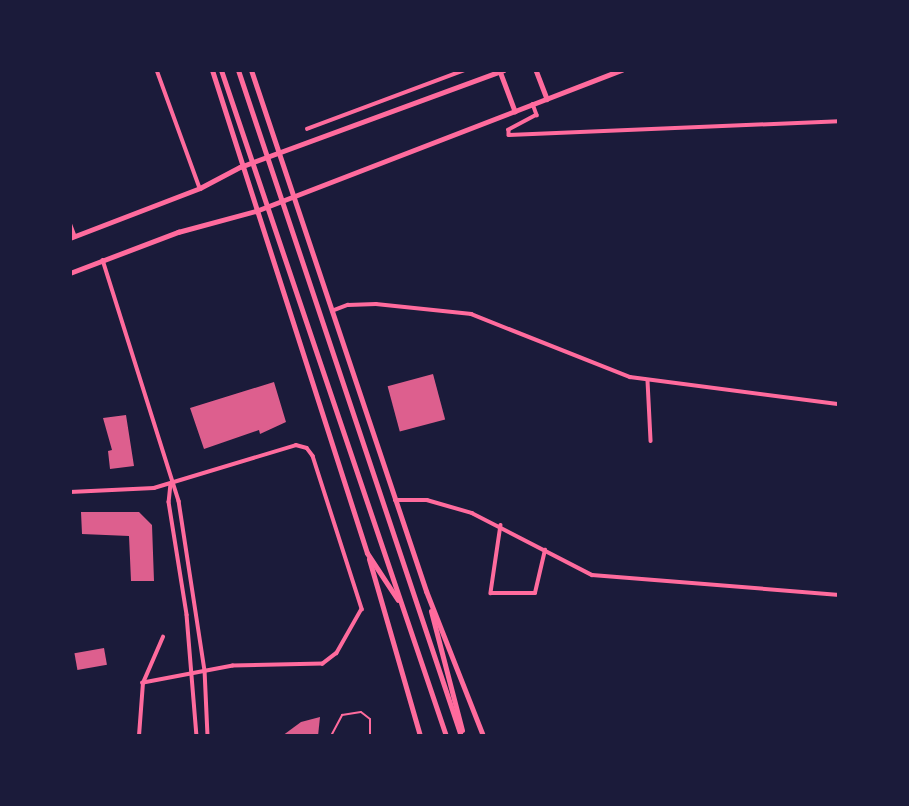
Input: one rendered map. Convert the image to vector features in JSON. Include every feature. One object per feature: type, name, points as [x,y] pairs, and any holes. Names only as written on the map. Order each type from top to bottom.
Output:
[{"type":"highway","points":[[212,70],[240,167],[367,553],[420,736]]},
{"type":"highway","points":[[221,70],[446,736]]},
{"type":"highway","points":[[238,70],[462,736]]},
{"type":"highway","points":[[251,70],[295,194],[426,591],[482,736]]},
{"type":"highway","points":[[367,553],[403,607]]},
{"type":"highway","points":[[426,591],[462,736]]},
{"type":"street","points":[[157,70],[200,188]]},
{"type":"street","points":[[307,128],[465,70]]},
{"type":"street","points":[[536,70],[547,99]]},
{"type":"street","points":[[70,273],[256,211],[622,70]]},
{"type":"street","points":[[70,223],[73,237],[200,188],[240,167],[502,71],[514,111]]},
{"type":"street","points":[[533,104],[537,115],[509,130],[509,135],[839,121]]},
{"type":"street","points":[[103,260],[181,513],[205,670],[208,736]]},
{"type":"street","points":[[332,311],[348,305],[376,304],[471,314],[648,381],[839,404]]},
{"type":"street","points":[[648,381],[651,441]]},
{"type":"street","points":[[70,492],[154,488],[296,445],[307,448],[362,609],[337,653],[323,664],[193,671],[143,683]]},
{"type":"street","points":[[171,481],[169,502],[193,671],[197,736]]},
{"type":"street","points":[[395,500],[427,500],[500,525],[592,575],[839,595]]},
{"type":"street","points":[[500,525],[491,593],[535,593],[545,550]]},
{"type":"street","points":[[139,736],[143,683],[163,637]]},
{"type":"lane","points":[[331,736],[342,715],[361,712],[370,719],[370,736]]},
{"type":"building","points":[[433,374],[445,419],[400,432],[388,386]]},
{"type":"building","points":[[274,382],[286,422],[260,434],[259,430],[204,449],[190,408]]},
{"type":"building","points":[[126,415],[134,466],[110,469],[108,451],[112,450],[103,418]]},
{"type":"building","points":[[81,512],[139,512],[152,525],[154,581],[131,581],[129,536],[82,534]]},
{"type":"building","points":[[104,648],[107,665],[77,670],[74,653]]},
{"type":"building","points":[[320,717],[318,736],[282,736],[301,722]]}]
